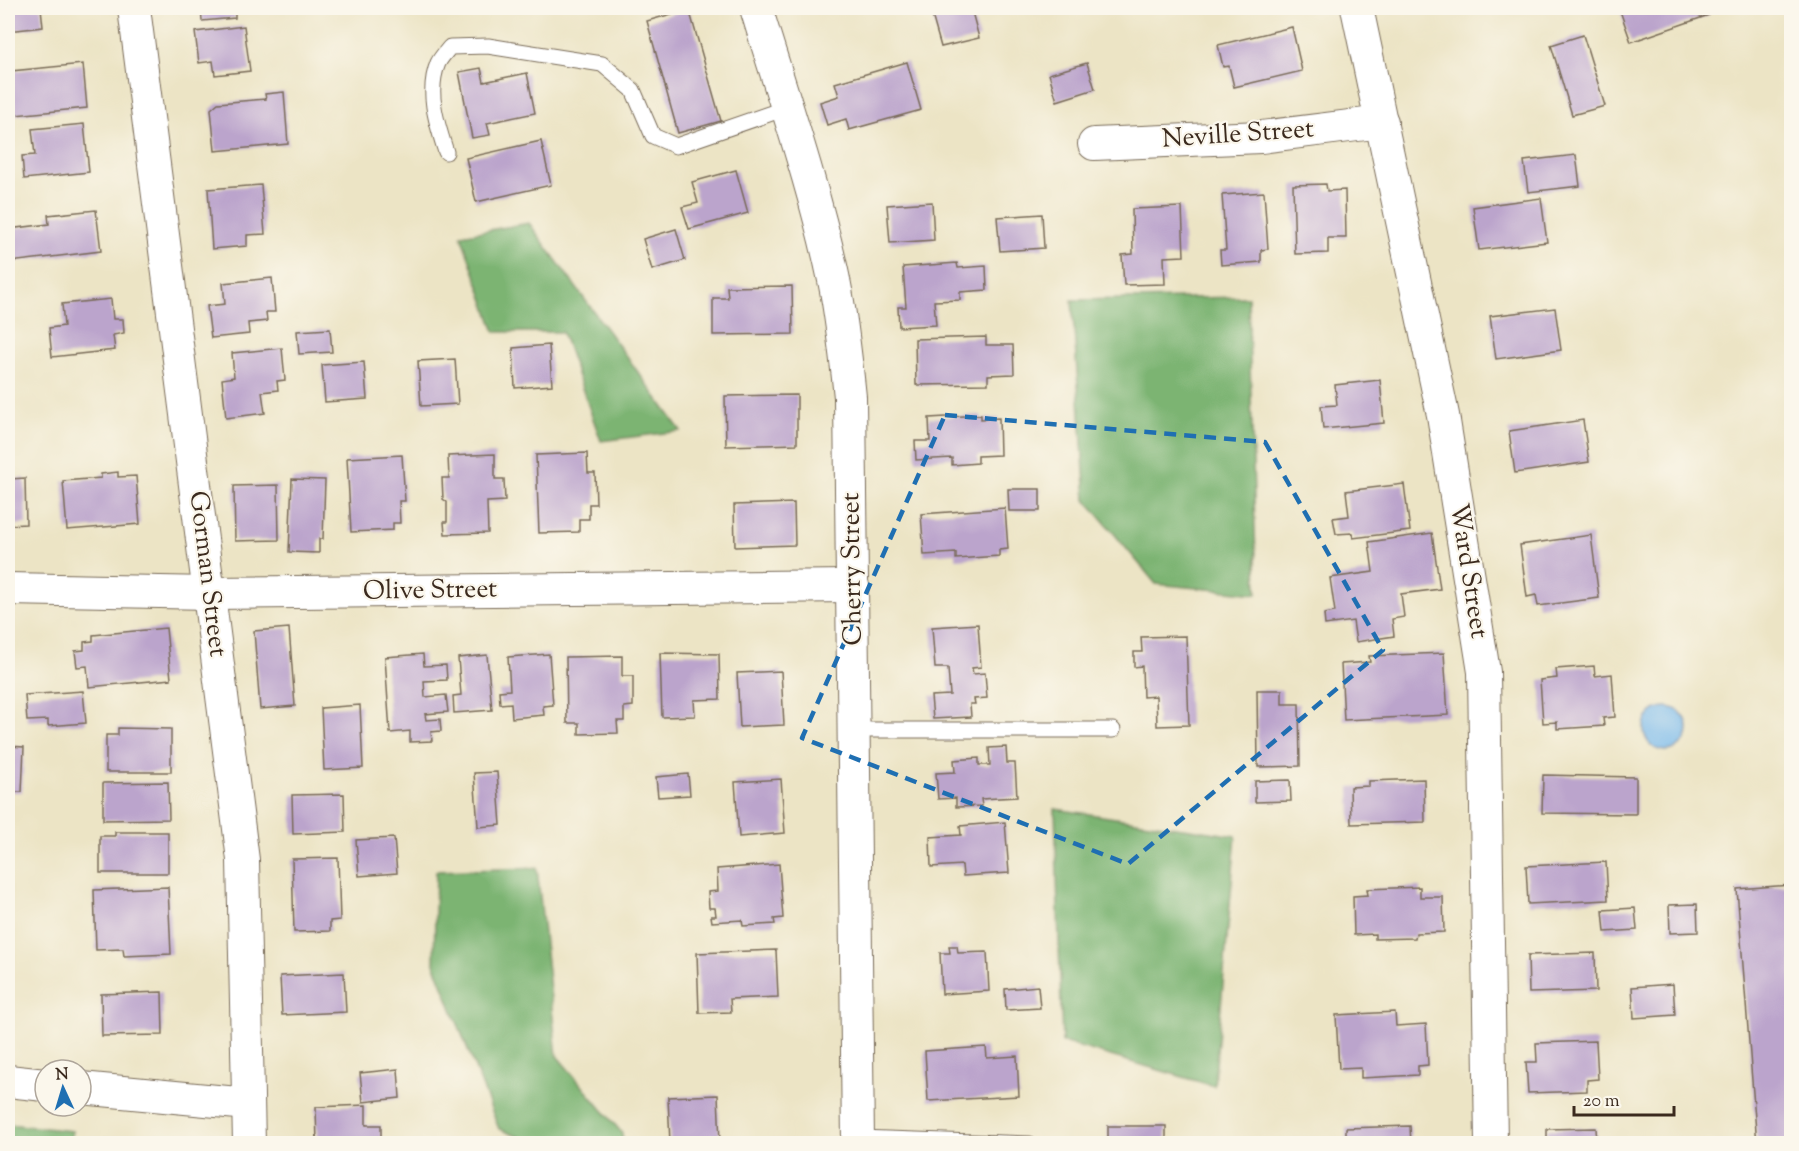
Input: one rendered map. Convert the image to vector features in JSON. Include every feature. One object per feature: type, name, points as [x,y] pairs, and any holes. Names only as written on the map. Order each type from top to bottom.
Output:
[{"type":"street","name":"Gorman Street","points":[[134,8],[243,860],[249,1143]]},
{"type":"street","name":"Cherry Street","points":[[756,8],[834,279],[844,336],[850,397],[858,1141]]},
{"type":"street","name":"Ward Street","points":[[1356,8],[1443,415],[1484,672],[1491,1143]]},
{"type":"street","name":"Neville Street","points":[[1094,144],[1262,137],[1382,122]]},
{"type":"street","name":"Olive Street","points":[[8,589],[210,593],[853,586]]},
{"type":"street","points":[[8,1081],[33,1084]]},
{"type":"street","points":[[93,1089],[248,1104]]},
{"type":"lane","points":[[446,152],[435,120],[432,91],[438,62],[450,47],[488,46],[602,64],[633,90],[653,136],[676,146],[786,108]]},
{"type":"lane","points":[[855,730],[1113,730]]},
{"type":"lane","points":[[858,1141],[1030,1143]]},
{"type":"highlighted area","points":[[945,415],[1265,442],[1383,650],[1128,864],[802,738]]},
{"type":"green space","points":[[529,223],[681,431],[601,441],[562,332],[495,332],[461,235]]},
{"type":"green space","points":[[1248,297],[1257,594],[1156,584],[1086,500],[1072,300]]},
{"type":"green space","points":[[1055,809],[1236,836],[1214,1086],[1062,1042]]},
{"type":"green space","points":[[537,868],[557,1056],[622,1133],[623,1143],[534,1143],[499,1129],[434,963],[436,871]]},
{"type":"green space","points":[[8,1124],[72,1131],[72,1143],[8,1143]]},
{"type":"water","points":[[1666,707],[1681,714],[1688,729],[1681,744],[1666,751],[1651,744],[1644,729],[1651,714]]},
{"type":"building","points":[[8,8],[41,8],[43,27],[8,31]]},
{"type":"building","points":[[201,8],[235,8],[235,18],[202,21]]},
{"type":"building","points":[[930,8],[971,8],[979,38],[941,47]]},
{"type":"building","points":[[1619,8],[1706,8],[1709,15],[1631,42]]},
{"type":"building","points":[[689,9],[721,121],[678,133],[647,21]]},
{"type":"building","points":[[244,26],[250,71],[215,75],[213,61],[199,63],[195,32]]},
{"type":"building","points":[[1292,27],[1302,71],[1234,87],[1229,66],[1223,67],[1218,45]]},
{"type":"building","points":[[1583,35],[1605,106],[1572,115],[1551,45]]},
{"type":"building","points":[[907,62],[921,110],[849,130],[846,119],[827,125],[820,102],[839,96],[835,83]]},
{"type":"building","points":[[1087,63],[1095,89],[1057,101],[1049,74]]},
{"type":"building","points":[[83,64],[87,108],[15,115],[11,71]]},
{"type":"building","points":[[481,68],[484,82],[527,73],[535,113],[487,123],[490,135],[472,138],[459,72]]},
{"type":"building","points":[[284,92],[288,144],[215,151],[211,109],[218,103],[266,99],[265,94]]},
{"type":"building","points":[[84,124],[89,172],[24,179],[22,156],[35,155],[32,129]]},
{"type":"building","points":[[541,141],[551,185],[476,202],[466,158]]},
{"type":"building","points":[[1576,155],[1580,186],[1528,192],[1524,161]]},
{"type":"building","points":[[736,170],[748,213],[689,229],[682,207],[698,203],[692,182]]},
{"type":"building","points":[[1326,184],[1327,191],[1345,190],[1346,238],[1328,238],[1328,253],[1295,254],[1293,185]]},
{"type":"building","points":[[261,185],[265,234],[247,235],[247,246],[212,249],[208,189]]},
{"type":"building","points":[[1264,192],[1268,249],[1261,250],[1261,262],[1221,265],[1220,250],[1226,250],[1222,195]]},
{"type":"building","points":[[1541,198],[1547,242],[1479,250],[1473,207]]},
{"type":"building","points":[[932,202],[934,240],[890,243],[887,205]]},
{"type":"building","points":[[1182,207],[1184,256],[1164,257],[1165,284],[1124,285],[1122,255],[1133,254],[1132,209]]},
{"type":"building","points":[[96,210],[101,251],[10,262],[8,229],[49,224],[48,215]]},
{"type":"building","points":[[1042,214],[1044,248],[1000,251],[997,217]]},
{"type":"building","points":[[676,229],[685,260],[652,270],[643,239]]},
{"type":"building","points":[[957,263],[958,268],[986,266],[987,290],[960,292],[960,300],[934,301],[936,325],[899,327],[898,307],[906,307],[903,267]]},
{"type":"building","points":[[272,278],[275,312],[266,312],[267,321],[248,323],[249,334],[211,338],[207,306],[225,304],[223,283]]},
{"type":"building","points":[[792,286],[793,334],[713,335],[713,298],[728,298],[727,287]]},
{"type":"building","points":[[111,299],[113,319],[123,319],[124,333],[113,335],[115,350],[52,357],[49,328],[64,326],[62,304]]},
{"type":"building","points":[[1555,308],[1561,350],[1496,359],[1490,316]]},
{"type":"building","points":[[330,329],[332,352],[299,354],[297,331]]},
{"type":"building","points":[[986,337],[986,345],[1013,345],[1014,374],[988,375],[988,384],[916,385],[915,339]]},
{"type":"building","points":[[549,345],[552,385],[515,388],[513,348]]},
{"type":"building","points":[[282,348],[285,380],[277,381],[278,390],[262,392],[265,413],[226,418],[222,379],[234,377],[232,353]]},
{"type":"building","points":[[455,359],[458,404],[421,406],[418,361]]},
{"type":"building","points":[[364,362],[367,399],[325,402],[322,365]]},
{"type":"building","points":[[1380,380],[1384,423],[1323,429],[1321,406],[1337,405],[1335,385]]},
{"type":"building","points":[[797,395],[797,444],[726,446],[725,396]]},
{"type":"building","points":[[981,415],[981,419],[999,418],[1000,455],[978,456],[978,463],[952,465],[952,458],[916,460],[915,441],[930,441],[929,418]]},
{"type":"building","points":[[1583,420],[1589,462],[1515,473],[1509,431]]},
{"type":"building","points":[[587,453],[588,473],[595,473],[596,504],[589,504],[589,519],[579,519],[579,532],[539,533],[536,455]]},
{"type":"building","points":[[495,454],[495,479],[504,479],[505,501],[487,502],[488,533],[445,534],[447,502],[443,499],[442,478],[449,478],[448,456]]},
{"type":"building","points":[[402,455],[405,501],[399,501],[400,523],[393,523],[393,530],[351,532],[347,458]]},
{"type":"building","points":[[8,471],[10,471],[10,479],[25,478],[26,524],[8,525]]},
{"type":"building","points":[[118,472],[118,477],[136,476],[140,524],[67,530],[63,481],[101,478],[101,474]]},
{"type":"building","points":[[292,479],[325,480],[323,539],[319,539],[319,553],[289,552]]},
{"type":"building","points":[[1404,484],[1410,531],[1353,538],[1352,533],[1336,534],[1333,518],[1349,516],[1346,491]]},
{"type":"building","points":[[278,485],[279,540],[235,541],[234,486]]},
{"type":"building","points":[[1008,489],[1040,489],[1040,511],[1009,511]]},
{"type":"building","points":[[794,503],[795,545],[735,547],[734,505]]},
{"type":"building","points":[[1005,508],[1008,549],[999,550],[999,556],[956,559],[956,553],[924,555],[921,514]]},
{"type":"building","points":[[1432,533],[1440,589],[1401,594],[1404,617],[1392,619],[1394,636],[1356,642],[1353,621],[1325,625],[1324,614],[1335,612],[1330,578],[1373,572],[1369,542]]},
{"type":"building","points":[[1591,535],[1599,598],[1538,606],[1536,595],[1527,597],[1520,545]]},
{"type":"building","points":[[978,624],[981,667],[972,668],[973,674],[985,673],[987,698],[974,699],[975,704],[970,704],[971,717],[933,719],[931,696],[950,695],[948,668],[935,668],[932,627]]},
{"type":"building","points":[[166,628],[171,679],[89,687],[87,666],[77,667],[75,651],[84,650],[84,642],[93,641],[93,635]]},
{"type":"building","points":[[289,628],[295,706],[260,709],[254,631]]},
{"type":"building","points":[[1186,636],[1189,725],[1157,726],[1156,696],[1143,697],[1142,666],[1134,667],[1134,652],[1142,652],[1141,637]]},
{"type":"building","points":[[660,653],[719,654],[720,699],[694,700],[695,716],[662,717]]},
{"type":"building","points":[[1444,653],[1448,715],[1344,720],[1341,664],[1370,662],[1369,656]]},
{"type":"building","points":[[423,654],[424,666],[446,665],[447,680],[424,681],[425,697],[446,695],[448,712],[425,714],[426,720],[440,719],[441,731],[431,732],[432,741],[410,742],[410,731],[390,733],[385,657]]},
{"type":"building","points":[[549,654],[553,705],[543,706],[544,715],[512,718],[511,703],[500,704],[499,691],[510,690],[508,657]]},
{"type":"building","points":[[487,655],[492,710],[454,713],[453,696],[461,695],[458,658]]},
{"type":"building","points":[[622,656],[622,676],[633,676],[633,706],[624,707],[624,721],[617,721],[618,733],[579,734],[579,723],[567,723],[566,657]]},
{"type":"building","points":[[1594,666],[1595,676],[1612,674],[1615,717],[1603,718],[1604,726],[1557,729],[1557,722],[1543,723],[1540,680],[1557,678],[1556,669]]},
{"type":"building","points":[[781,671],[784,725],[740,727],[737,673]]},
{"type":"building","points":[[1257,690],[1282,690],[1282,704],[1299,704],[1300,766],[1258,767]]},
{"type":"building","points":[[83,691],[86,723],[48,726],[48,720],[27,721],[25,695]]},
{"type":"building","points":[[360,705],[363,768],[324,770],[321,708]]},
{"type":"building","points":[[118,728],[171,729],[171,772],[106,772],[106,735],[118,735]]},
{"type":"building","points":[[8,746],[24,747],[22,792],[8,792]]},
{"type":"building","points":[[1006,747],[1007,763],[1015,763],[1017,797],[981,799],[982,806],[956,807],[956,798],[938,799],[936,773],[955,772],[954,760],[979,758],[979,765],[990,765],[989,748]]},
{"type":"building","points":[[497,772],[501,825],[478,827],[474,773]]},
{"type":"building","points":[[688,774],[690,795],[658,797],[656,777]]},
{"type":"building","points":[[1543,775],[1636,777],[1636,814],[1542,813]]},
{"type":"building","points":[[781,779],[785,833],[739,837],[735,782]]},
{"type":"building","points":[[1424,779],[1425,822],[1351,824],[1350,787],[1369,786],[1369,781]]},
{"type":"building","points":[[1290,780],[1291,801],[1255,802],[1255,781]]},
{"type":"building","points":[[168,782],[169,819],[103,820],[103,783]]},
{"type":"building","points":[[344,794],[345,832],[293,834],[292,795]]},
{"type":"building","points":[[1005,822],[1009,873],[963,876],[962,865],[931,867],[930,837],[961,835],[960,826]]},
{"type":"building","points":[[115,832],[168,832],[168,873],[100,873],[100,836],[115,836]]},
{"type":"building","points":[[394,838],[397,873],[359,876],[356,840]]},
{"type":"building","points":[[338,858],[340,920],[330,921],[330,931],[294,932],[292,859]]},
{"type":"building","points":[[1606,862],[1608,900],[1528,904],[1526,866]]},
{"type":"building","points":[[779,864],[783,918],[774,919],[775,924],[743,926],[742,920],[712,922],[711,916],[716,916],[715,908],[709,908],[708,892],[718,891],[717,869]]},
{"type":"building","points":[[1792,885],[1792,1144],[1757,1144],[1737,889]]},
{"type":"building","points":[[168,887],[171,954],[124,956],[123,949],[96,950],[94,890]]},
{"type":"building","points":[[1420,887],[1420,897],[1443,897],[1444,932],[1416,933],[1415,938],[1375,939],[1375,934],[1354,935],[1353,896],[1368,895],[1367,889]]},
{"type":"building","points":[[1697,904],[1698,932],[1670,933],[1669,905]]},
{"type":"building","points":[[1635,908],[1637,930],[1605,932],[1603,910]]},
{"type":"building","points":[[949,946],[957,946],[958,953],[987,952],[989,991],[942,994],[940,953],[950,953]]},
{"type":"building","points":[[776,950],[778,997],[730,999],[731,1012],[699,1013],[697,953]]},
{"type":"building","points":[[1595,953],[1596,991],[1529,993],[1528,955]]},
{"type":"building","points":[[344,973],[346,1012],[282,1015],[280,976]]},
{"type":"building","points":[[1673,984],[1675,1015],[1634,1018],[1632,987]]},
{"type":"building","points":[[1038,986],[1040,1008],[1006,1010],[1005,989]]},
{"type":"building","points":[[162,992],[163,1035],[102,1036],[101,994]]},
{"type":"building","points":[[1395,1012],[1396,1026],[1426,1024],[1428,1065],[1418,1066],[1418,1075],[1361,1078],[1361,1068],[1339,1069],[1336,1015]]},
{"type":"building","points":[[1596,1041],[1598,1079],[1587,1080],[1587,1091],[1528,1093],[1526,1062],[1537,1062],[1536,1043]]},
{"type":"building","points":[[986,1047],[987,1058],[1017,1056],[1019,1096],[928,1101],[925,1051]]},
{"type":"building","points":[[398,1069],[400,1098],[363,1102],[360,1073]]},
{"type":"building","points":[[718,1095],[720,1143],[670,1144],[668,1097]]},
{"type":"building","points":[[366,1105],[366,1125],[381,1125],[381,1144],[317,1144],[316,1107]]},
{"type":"building","points":[[1108,1126],[1166,1126],[1166,1144],[1108,1144]]},
{"type":"building","points":[[1410,1126],[1411,1144],[1346,1144],[1346,1128]]},
{"type":"building","points":[[1596,1128],[1597,1144],[1547,1144],[1547,1129]]}]
